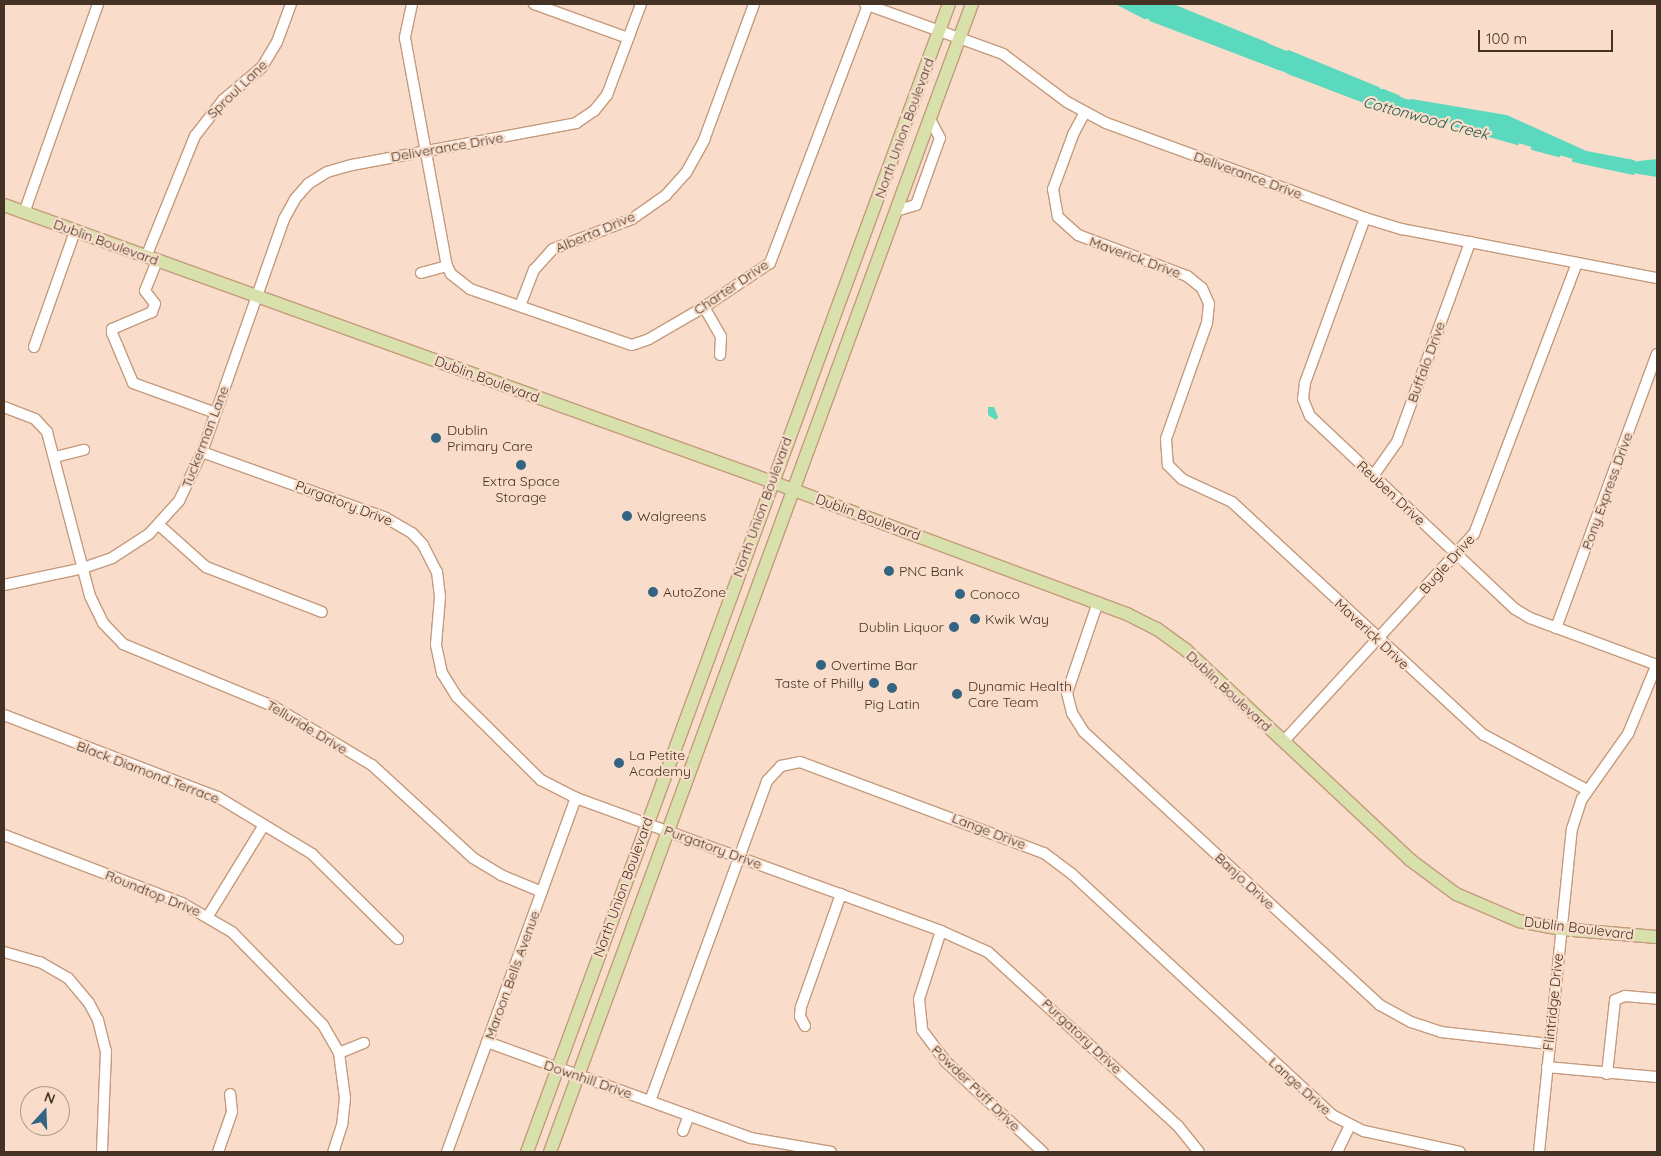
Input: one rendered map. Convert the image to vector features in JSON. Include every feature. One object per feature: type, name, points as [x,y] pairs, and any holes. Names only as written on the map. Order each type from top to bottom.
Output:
[{"type":"main road","name":"North Union Boulevard","points":[[527,1152],[771,482],[949,4]]},
{"type":"main road","name":"North Union Boulevard","points":[[550,1152],[791,489],[972,4]]},
{"type":"main road","name":"Dublin Boulevard","points":[[4,206],[791,489],[1098,602],[1143,621],[1172,639],[1409,859],[1441,885],[1503,916],[1561,929],[1657,938]]},
{"type":"street","points":[[24,212],[98,4]]},
{"type":"street","name":"Sproul Lane","points":[[216,413],[133,382],[112,329],[152,312],[155,304],[145,291],[151,259],[195,136],[216,108],[262,67],[277,42],[291,4]]},
{"type":"street","name":"Charter Drive","points":[[412,4],[405,38],[446,266],[462,286],[632,345],[650,339],[704,307],[763,269],[775,256],[866,4]]},
{"type":"street","points":[[534,4],[628,38]]},
{"type":"street","name":"Deliverance Drive","points":[[256,297],[289,208],[308,184],[338,168],[576,123],[594,111],[607,94],[640,4]]},
{"type":"street","name":"Alberta Drive","points":[[520,306],[534,270],[553,249],[632,219],[666,195],[686,173],[704,140],[754,4]]},
{"type":"street","name":"Deliverance Drive","points":[[866,4],[1003,54],[1085,112],[1365,218],[1402,229],[1657,278]]},
{"type":"street","name":"Maverick Drive","points":[[1085,112],[1073,135],[1053,189],[1058,218],[1078,235],[1187,276],[1202,288],[1209,304],[1207,323],[1168,431],[1163,467],[1182,479],[1232,502],[1376,638],[1484,735],[1587,790]]},
{"type":"street","name":"Reuben Drive","points":[[1365,218],[1309,370],[1303,399],[1316,423],[1515,609],[1556,628],[1657,665]]},
{"type":"street","points":[[34,347],[75,231]]},
{"type":"street","name":"Buffalo Drive","points":[[1373,476],[1397,442],[1470,242]]},
{"type":"street","name":"Bugle Drive","points":[[1284,741],[1376,638],[1457,554],[1480,525],[1577,263]]},
{"type":"street","points":[[421,273],[446,266]]},
{"type":"street","name":"Tuckerman Lane","points":[[4,585],[83,568],[125,551],[159,524],[186,489],[202,452],[256,297]]},
{"type":"street","points":[[704,307],[720,337],[720,355]]},
{"type":"street","name":"Pony Express Drive","points":[[1556,628],[1657,354]]},
{"type":"street","name":"Telluride Drive","points":[[4,407],[42,425],[55,457],[95,610],[103,623],[123,644],[260,699],[281,711],[372,765],[473,858],[509,879],[542,892]]},
{"type":"street","points":[[55,457],[84,450]]},
{"type":"street","name":"Purgatory Drive","points":[[202,452],[386,518],[412,533],[423,545],[437,572],[440,597],[436,645],[442,673],[449,686],[541,780],[576,798],[941,931],[988,952],[1018,977],[1178,1126],[1199,1152]]},
{"type":"street","points":[[159,524],[206,567],[322,612]]},
{"type":"street","name":"Banjo Drive","points":[[1098,602],[1067,693],[1072,713],[1084,732],[1380,1006],[1411,1022],[1441,1032],[1549,1044]]},
{"type":"street","name":"Flintridge Drive","points":[[1539,1152],[1572,829],[1587,790],[1628,734],[1657,665]]},
{"type":"street","name":"Black Diamond Terrace","points":[[4,715],[211,794],[312,854],[398,939]]},
{"type":"street","name":"Lange Drive","points":[[650,1101],[767,781],[780,766],[800,762],[1034,848],[1072,874],[1322,1107],[1350,1125],[1392,1139],[1460,1152]]},
{"type":"street","name":"Maroon Bells Avenue","points":[[447,1152],[576,798]]},
{"type":"street","points":[[208,916],[264,825]]},
{"type":"street","name":"Roundtop Drive","points":[[4,835],[182,903],[208,916],[232,932],[314,1015],[339,1054],[345,1098],[342,1125],[333,1152]]},
{"type":"street","points":[[805,1026],[800,1016],[801,1008],[841,894]]},
{"type":"street","name":"Powder Puff Drive","points":[[941,931],[919,999],[922,1030],[946,1062],[1043,1152]]},
{"type":"street","points":[[4,952],[40,962],[68,978],[89,1004],[98,1020],[106,1051],[102,1152]]},
{"type":"street","points":[[1607,1074],[1615,1000],[1625,996],[1657,999]]},
{"type":"street","name":"Downhill Drive","points":[[487,1042],[764,1142],[831,1152]]},
{"type":"street","points":[[339,1054],[364,1043]]},
{"type":"street","points":[[1547,1067],[1607,1074],[1657,1077]]},
{"type":"street","points":[[218,1152],[232,1112],[230,1094]]},
{"type":"street","points":[[683,1131],[688,1115]]},
{"type":"street","points":[[1337,1152],[1350,1125]]},
{"type":"water","points":[[1119,4],[1170,4],[1406,99],[1506,116],[1586,152],[1638,162],[1657,160],[1657,177],[1607,169],[1388,105],[1374,107],[1133,13]]},
{"type":"water","points":[[988,407],[994,407],[998,417],[996,420],[988,415]]},
{"type":"waterway","name":"Cottonwood Creek","points":[[1119,4],[1145,17]]},
{"type":"waterway","name":"Cottonwood Creek","points":[[1170,4],[1266,43]]},
{"type":"waterway","name":"Cottonwood Creek","points":[[1150,19],[1278,68]]},
{"type":"waterway","name":"Cottonwood Creek","points":[[1288,51],[1378,88]]},
{"type":"waterway","name":"Cottonwood Creek","points":[[1288,72],[1378,106]]},
{"type":"waterway","name":"Cottonwood Creek","points":[[1383,90],[1398,96]]},
{"type":"waterway","name":"Cottonwood Creek","points":[[1411,100],[1506,116],[1586,152],[1633,161]]},
{"type":"waterway","name":"Cottonwood Creek","points":[[1384,106],[1395,107]]},
{"type":"waterway","name":"Cottonwood Creek","points":[[1405,110],[1436,119]]},
{"type":"waterway","name":"Cottonwood Creek","points":[[1451,124],[1470,129]]},
{"type":"waterway","name":"Cottonwood Creek","points":[[1489,135],[1517,143]]},
{"type":"waterway","name":"Cottonwood Creek","points":[[1532,148],[1558,155]]},
{"type":"waterway","name":"Cottonwood Creek","points":[[1573,160],[1633,173]]},
{"type":"waterway","name":"Cottonwood Creek","points":[[1638,162],[1657,160]]},
{"type":"place","name":"Dublin Primary Care","points":[[436,438]]},
{"type":"place","name":"Extra Space Storage","points":[[521,465]]},
{"type":"place","name":"Walgreens","points":[[627,516]]},
{"type":"place","name":"PNC Bank","points":[[889,571]]},
{"type":"place","name":"AutoZone","points":[[653,592]]},
{"type":"place","name":"Conoco","points":[[960,594]]},
{"type":"place","name":"Kwik Way","points":[[975,619]]},
{"type":"place","name":"Dublin Liquor","points":[[954,627]]},
{"type":"place","name":"Overtime Bar","points":[[821,665]]},
{"type":"place","name":"Taste of Philly","points":[[874,683]]},
{"type":"place","name":"Pig Latin","points":[[892,688]]},
{"type":"place","name":"Dynamic Health Care Team","points":[[957,694]]},
{"type":"place","name":"La Petite Academy","points":[[619,763]]}]
